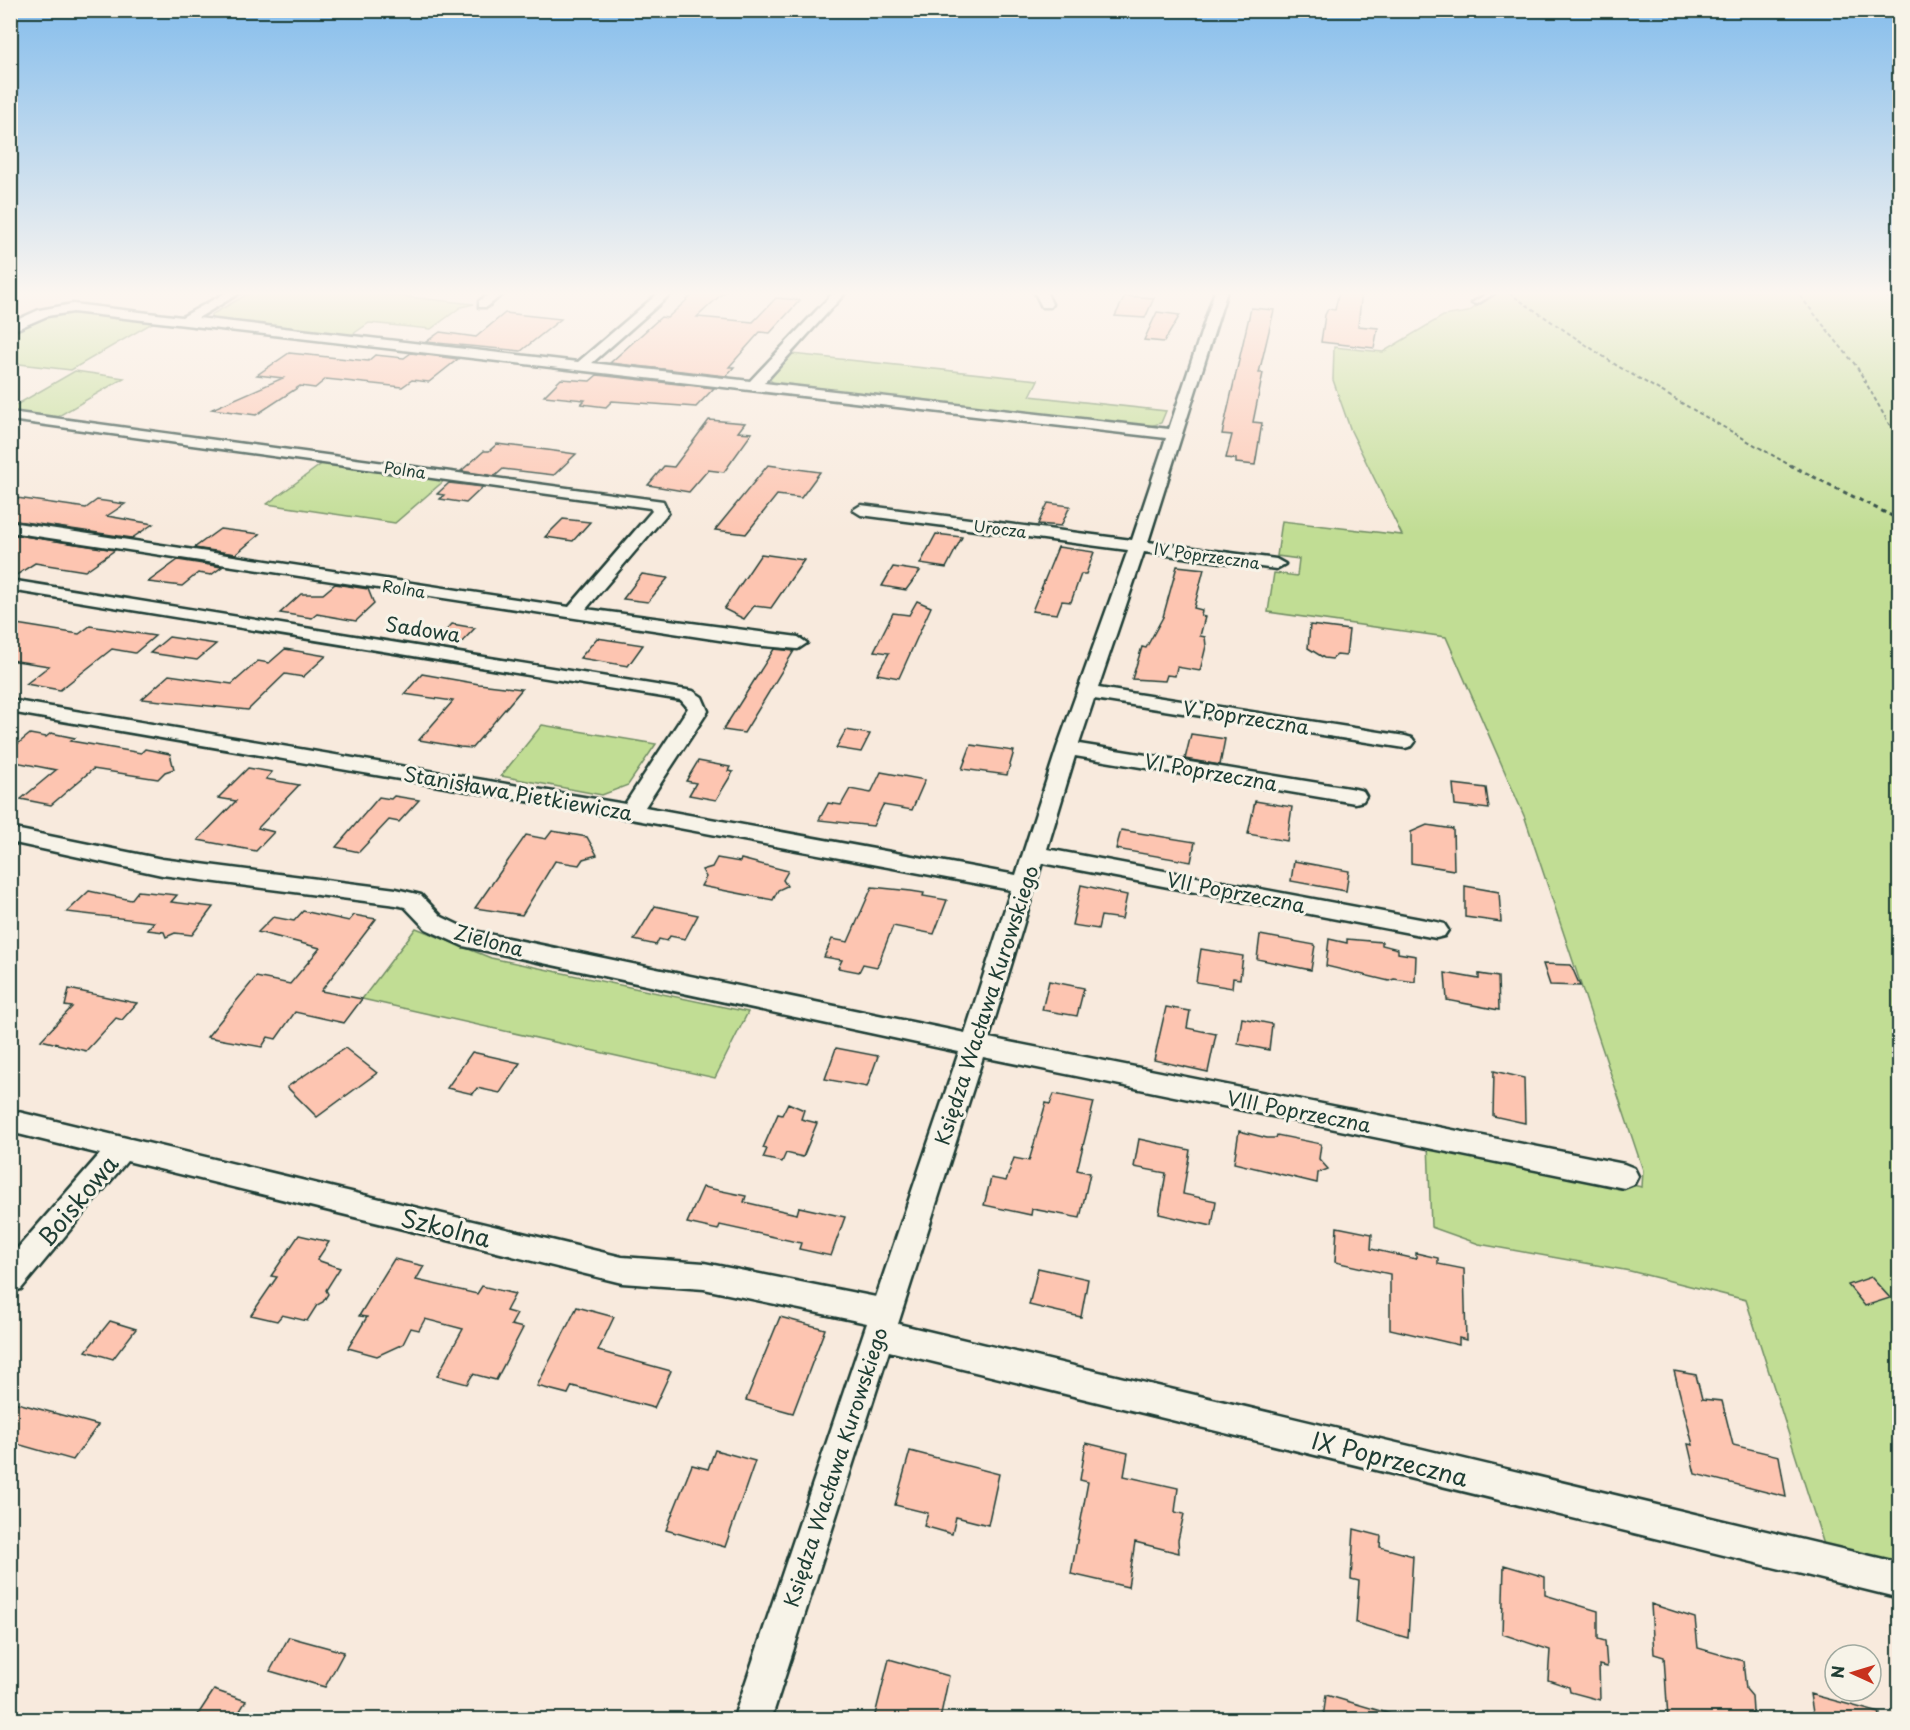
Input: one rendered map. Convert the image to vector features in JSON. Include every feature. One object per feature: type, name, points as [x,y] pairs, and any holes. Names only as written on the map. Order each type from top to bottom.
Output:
[{"type":"street","points":[[623,372],[1174,435]]},
{"type":"street","points":[[753,386],[766,372]]},
{"type":"street","name":"Księdza Wacława Kurowskiego","points":[[752,1719],[974,1045],[1067,748],[1138,546],[1195,372]]},
{"type":"street","name":"Polna","points":[[10,416],[657,504],[660,513],[573,614]]},
{"type":"street","name":"Urocza","points":[[861,510],[1138,546]]},
{"type":"street","name":"Rolna","points":[[10,527],[573,614],[752,639],[798,643]]},
{"type":"street","name":"IV Poprzeczna","points":[[1138,546],[1276,564]]},
{"type":"street","name":"Sadowa","points":[[10,585],[686,694],[694,699],[698,705],[698,711],[631,812]]},
{"type":"street","name":"V Poprzeczna","points":[[1086,693],[1405,742]]},
{"type":"street","name":"Stanisława Pietkiewicza","points":[[10,706],[631,812],[1025,885]]},
{"type":"street","name":"VI Poprzeczna","points":[[1067,748],[1355,796]]},
{"type":"street","name":"Zielona","points":[[10,835],[162,867],[396,897],[413,901],[434,923],[463,937],[974,1045]]},
{"type":"street","name":"VII Poprzeczna","points":[[1035,854],[1436,930]]},
{"type":"street","name":"VIII Poprzeczna","points":[[974,1045],[1624,1176]]},
{"type":"street","name":"Szkolna","points":[[10,1121],[622,1270],[704,1276],[883,1324]]},
{"type":"street","name":"Boiskowa","points":[[10,1279],[121,1149]]},
{"type":"street","name":"IX Poprzeczna","points":[[883,1324],[1899,1581]]},
{"type":"path","points":[[1626,372],[1825,485],[1899,520]]},
{"type":"path","points":[[1860,372],[1889,424],[1899,436]]},
{"type":"path","points":[[1889,424],[1899,429]]},
{"type":"green space","points":[[74,372],[124,378],[57,417],[11,411],[11,408]]},
{"type":"green space","points":[[776,372],[960,372],[1038,380],[1030,396],[1166,411],[1161,423],[1147,427],[775,384],[769,379]]},
{"type":"green space","points":[[1333,372],[1899,372],[1899,1565],[1825,1548],[1746,1300],[1630,1271],[1479,1244],[1431,1227],[1428,1143],[1642,1187],[1643,1170],[1525,818],[1446,637],[1268,612],[1274,573],[1297,576],[1299,559],[1277,556],[1282,521],[1402,535],[1351,431],[1333,380]]},
{"type":"green space","points":[[323,463],[446,479],[395,523],[267,504]]},
{"type":"green space","points":[[542,725],[656,744],[628,785],[602,795],[501,776]]},
{"type":"green space","points":[[416,928],[491,958],[748,1012],[715,1078],[362,999]]},
{"type":"building","points":[[262,372],[442,372],[429,382],[412,380],[402,387],[326,379],[315,388],[300,386],[256,415],[212,409],[283,378],[257,375]]},
{"type":"building","points":[[688,372],[730,372],[726,376]]},
{"type":"building","points":[[1236,372],[1263,373],[1253,422],[1262,423],[1255,465],[1236,463],[1236,459],[1226,458],[1232,435],[1222,434]]},
{"type":"building","points":[[597,375],[714,388],[696,407],[612,401],[606,407],[581,404],[585,400],[544,396],[561,379],[590,381]]},
{"type":"building","points":[[709,420],[745,423],[738,432],[752,433],[724,472],[708,470],[689,492],[648,485],[664,466],[674,467]]},
{"type":"building","points":[[497,444],[576,454],[554,475],[503,469],[495,476],[461,471],[484,451],[489,451]]},
{"type":"building","points":[[768,465],[820,472],[801,498],[777,495],[746,534],[715,530]]},
{"type":"building","points":[[449,483],[483,487],[466,503],[440,499],[444,495],[437,494]]},
{"type":"building","points":[[10,497],[86,508],[97,500],[125,504],[107,516],[153,524],[132,538],[10,520]]},
{"type":"building","points":[[1048,503],[1070,506],[1061,526],[1038,524]]},
{"type":"building","points":[[563,519],[590,522],[573,541],[545,537]]},
{"type":"building","points":[[220,529],[260,534],[236,554],[194,548]]},
{"type":"building","points":[[10,534],[115,550],[85,571],[35,563],[12,578]]},
{"type":"building","points":[[936,534],[962,537],[946,568],[920,564]]},
{"type":"building","points":[[1058,547],[1094,552],[1086,574],[1081,574],[1071,602],[1062,601],[1057,614],[1032,611]]},
{"type":"building","points":[[761,554],[804,560],[771,608],[754,606],[744,619],[724,609]]},
{"type":"building","points":[[178,560],[222,567],[211,575],[198,573],[182,586],[148,582]]},
{"type":"building","points":[[1177,566],[1204,569],[1194,608],[1202,610],[1201,616],[1205,617],[1200,636],[1205,637],[1206,646],[1200,671],[1177,667],[1175,676],[1167,675],[1165,681],[1132,679],[1142,647],[1146,648],[1163,617]]},
{"type":"building","points":[[893,567],[920,571],[906,590],[882,586]]},
{"type":"building","points":[[642,574],[668,578],[648,602],[623,599]]},
{"type":"building","points":[[335,584],[368,589],[374,604],[356,621],[317,614],[312,618],[280,613],[301,594],[323,594]]},
{"type":"building","points":[[917,601],[931,607],[899,678],[877,674],[889,653],[874,651],[893,613],[909,615]]},
{"type":"building","points":[[10,623],[79,634],[90,626],[155,636],[135,653],[112,649],[60,690],[26,684],[49,666],[10,660]]},
{"type":"building","points":[[452,624],[475,628],[459,645],[436,641]]},
{"type":"building","points":[[1310,625],[1349,630],[1346,656],[1337,655],[1332,659],[1324,658],[1308,648]]},
{"type":"building","points":[[169,637],[216,644],[197,660],[150,653]]},
{"type":"building","points":[[597,638],[643,645],[628,666],[580,658]]},
{"type":"building","points":[[285,649],[326,656],[303,677],[285,674],[248,710],[142,699],[169,675],[232,684],[258,661],[269,663]]},
{"type":"building","points":[[774,649],[794,651],[744,733],[723,730]]},
{"type":"building","points":[[422,674],[522,689],[472,748],[460,747],[419,740],[453,701],[404,694]]},
{"type":"building","points":[[846,730],[870,734],[861,752],[836,748]]},
{"type":"building","points":[[51,733],[75,738],[71,741],[141,753],[145,749],[170,754],[174,769],[165,772],[158,779],[93,769],[51,805],[21,799],[56,770],[10,761],[10,750],[30,734],[46,737]]},
{"type":"building","points":[[1191,734],[1225,739],[1220,765],[1185,759]]},
{"type":"building","points":[[971,745],[1014,751],[1007,775],[962,769]]},
{"type":"building","points":[[698,761],[730,767],[728,771],[733,772],[716,800],[689,795],[696,783],[686,781]]},
{"type":"building","points":[[248,768],[272,772],[266,779],[299,785],[258,828],[274,832],[256,851],[198,840],[236,801],[218,798]]},
{"type":"building","points":[[881,772],[925,780],[912,810],[883,805],[873,826],[819,820],[828,803],[841,805],[850,789],[871,793]]},
{"type":"building","points":[[1453,784],[1486,788],[1489,809],[1455,805]]},
{"type":"building","points":[[394,796],[419,800],[399,822],[389,820],[359,852],[336,847],[379,797],[391,799]]},
{"type":"building","points":[[1255,801],[1292,807],[1287,841],[1248,834]]},
{"type":"building","points":[[1427,825],[1453,829],[1454,870],[1411,863],[1411,832]]},
{"type":"building","points":[[1121,830],[1195,842],[1191,862],[1116,849]]},
{"type":"building","points":[[552,831],[587,837],[597,855],[583,859],[579,865],[555,861],[522,915],[475,908],[526,835],[546,839]]},
{"type":"building","points":[[717,858],[740,862],[741,859],[788,871],[783,880],[787,886],[778,890],[773,900],[701,886],[706,877],[702,870],[712,867]]},
{"type":"building","points":[[1294,861],[1349,871],[1346,891],[1291,881]]},
{"type":"building","points":[[1081,885],[1127,895],[1122,919],[1101,916],[1098,929],[1072,925]]},
{"type":"building","points":[[1465,886],[1499,892],[1501,922],[1465,917]]},
{"type":"building","points":[[872,887],[924,893],[923,896],[947,900],[934,934],[893,926],[877,967],[863,964],[859,972],[838,968],[842,960],[824,957],[832,939],[848,942]]},
{"type":"building","points":[[89,891],[131,900],[138,891],[177,895],[171,902],[213,907],[192,935],[175,933],[166,937],[164,932],[147,930],[154,922],[67,912]]},
{"type":"building","points":[[655,906],[698,915],[685,939],[670,936],[667,941],[659,939],[656,945],[634,940]]},
{"type":"building","points":[[303,911],[349,921],[354,915],[376,919],[321,991],[362,999],[344,1023],[295,1012],[276,1039],[268,1037],[262,1047],[207,1037],[256,977],[290,984],[320,948],[258,932],[273,917],[294,921]]},
{"type":"building","points":[[1260,935],[1315,945],[1311,970],[1257,959]]},
{"type":"building","points":[[1329,939],[1347,943],[1347,939],[1382,942],[1382,945],[1398,949],[1398,953],[1416,956],[1415,982],[1394,979],[1389,981],[1326,966]]},
{"type":"building","points":[[1201,949],[1243,956],[1240,979],[1233,978],[1232,988],[1196,982]]},
{"type":"building","points":[[1543,964],[1571,965],[1580,986],[1550,985]]},
{"type":"building","points":[[1445,973],[1479,979],[1479,974],[1498,977],[1499,1010],[1447,1000]]},
{"type":"building","points":[[1049,981],[1084,988],[1077,1016],[1042,1010]]},
{"type":"building","points":[[69,989],[137,1003],[122,1020],[116,1018],[86,1051],[41,1040],[72,1007],[65,1006]]},
{"type":"building","points":[[1166,1007],[1190,1011],[1187,1028],[1216,1034],[1208,1072],[1154,1060]]},
{"type":"building","points":[[1242,1018],[1272,1024],[1269,1050],[1238,1044]]},
{"type":"building","points":[[345,1048],[377,1073],[317,1117],[287,1087]]},
{"type":"building","points":[[836,1048],[878,1056],[867,1087],[825,1079]]},
{"type":"building","points":[[472,1052],[520,1063],[500,1093],[477,1088],[473,1094],[447,1088]]},
{"type":"building","points":[[1494,1071],[1524,1078],[1525,1123],[1493,1116]]},
{"type":"building","points":[[1054,1094],[1094,1102],[1077,1170],[1090,1173],[1080,1218],[1032,1209],[1031,1215],[984,1205],[991,1178],[1006,1181],[1014,1158],[1029,1161],[1046,1103],[1050,1104]]},
{"type":"building","points":[[788,1103],[804,1110],[801,1119],[817,1123],[803,1157],[786,1153],[782,1162],[763,1158],[767,1149],[763,1148],[778,1114],[782,1115]]},
{"type":"building","points":[[1239,1131],[1267,1138],[1276,1138],[1277,1135],[1321,1144],[1319,1159],[1328,1169],[1318,1173],[1317,1183],[1234,1163]]},
{"type":"building","points":[[1139,1139],[1190,1150],[1183,1194],[1216,1201],[1212,1226],[1159,1214],[1166,1173],[1134,1167]]},
{"type":"building","points":[[703,1187],[746,1196],[744,1202],[797,1214],[799,1207],[845,1217],[831,1256],[799,1249],[801,1243],[720,1225],[718,1230],[687,1223]]},
{"type":"building","points":[[1337,1227],[1372,1234],[1371,1249],[1416,1259],[1416,1253],[1438,1258],[1438,1264],[1464,1269],[1466,1340],[1459,1338],[1459,1345],[1390,1329],[1390,1274],[1335,1262]]},
{"type":"building","points":[[299,1235],[329,1242],[317,1260],[340,1268],[326,1290],[328,1294],[323,1302],[317,1305],[307,1321],[282,1315],[277,1321],[251,1315],[277,1277],[271,1276]]},
{"type":"building","points":[[394,1259],[424,1266],[416,1280],[477,1294],[482,1286],[515,1294],[506,1311],[517,1314],[511,1325],[523,1328],[496,1380],[473,1374],[467,1384],[437,1376],[463,1329],[425,1319],[419,1330],[411,1328],[403,1344],[377,1356],[348,1348],[367,1317],[359,1316]]},
{"type":"building","points":[[1038,1268],[1088,1279],[1081,1317],[1029,1305]]},
{"type":"building","points":[[1871,1277],[1890,1298],[1865,1306],[1848,1285]]},
{"type":"building","points":[[577,1307],[614,1317],[598,1351],[671,1371],[654,1408],[572,1386],[568,1394],[537,1386]]},
{"type":"building","points":[[780,1317],[825,1329],[793,1413],[746,1400]]},
{"type":"building","points":[[110,1321],[136,1329],[113,1359],[86,1351]]},
{"type":"building","points":[[1674,1371],[1696,1375],[1702,1399],[1722,1401],[1733,1445],[1779,1456],[1786,1497],[1695,1474],[1688,1444],[1693,1445]]},
{"type":"building","points":[[10,1401],[98,1425],[73,1460],[10,1442]]},
{"type":"building","points":[[1086,1443],[1128,1453],[1124,1476],[1178,1488],[1175,1512],[1184,1514],[1178,1540],[1179,1553],[1135,1542],[1128,1587],[1071,1574],[1088,1482],[1080,1480]]},
{"type":"building","points":[[715,1450],[755,1461],[725,1547],[666,1530],[692,1465],[708,1469]]},
{"type":"building","points":[[910,1451],[999,1474],[988,1525],[956,1517],[952,1534],[924,1526],[928,1513],[895,1505]]},
{"type":"building","points":[[1354,1529],[1381,1536],[1380,1547],[1413,1556],[1408,1638],[1356,1623],[1359,1581],[1351,1579]]},
{"type":"building","points":[[1504,1565],[1545,1577],[1545,1595],[1598,1611],[1598,1639],[1605,1641],[1607,1667],[1599,1665],[1600,1700],[1570,1692],[1569,1687],[1548,1680],[1550,1650],[1502,1634]]},
{"type":"building","points":[[1651,1604],[1695,1618],[1698,1648],[1743,1661],[1746,1689],[1752,1696],[1753,1712],[1743,1719],[1668,1719],[1664,1657],[1654,1654]]},
{"type":"building","points":[[289,1637],[344,1652],[325,1687],[270,1671]]},
{"type":"building","points":[[889,1659],[949,1676],[940,1719],[874,1719]]},
{"type":"building","points":[[214,1690],[246,1701],[235,1719],[195,1719]]},
{"type":"building","points":[[1810,1694],[1823,1698],[1823,1703],[1843,1703],[1880,1713],[1879,1719],[1814,1719]]},
{"type":"building","points":[[1326,1695],[1391,1714],[1391,1719],[1323,1719]]}]
